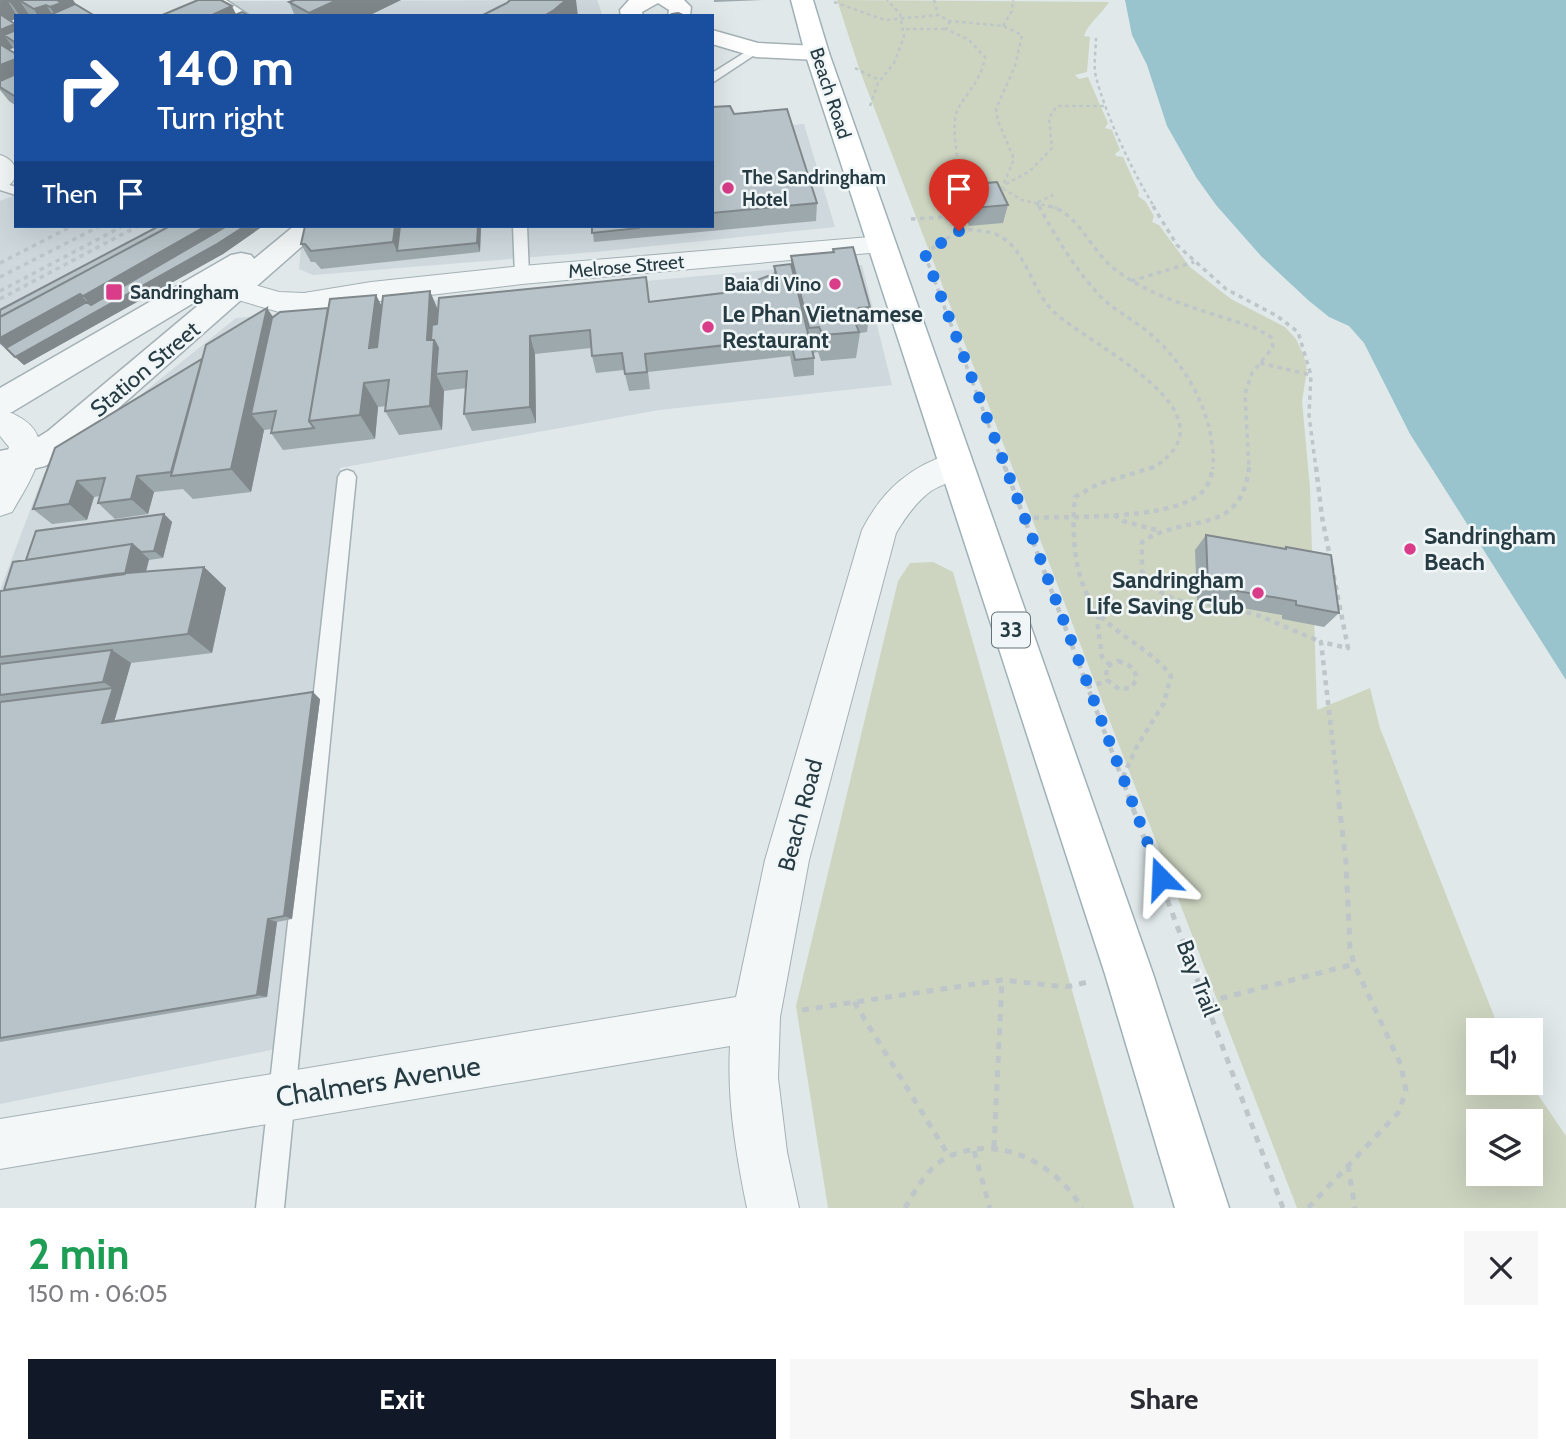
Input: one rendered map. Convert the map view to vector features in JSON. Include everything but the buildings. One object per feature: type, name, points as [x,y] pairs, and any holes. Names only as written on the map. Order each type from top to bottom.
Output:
[{"type":"main road","name":"Beach Road","points":[[802,0],[814,41],[906,239],[955,465],[1129,974],[1202,1208]]},
{"type":"main road","points":[[678,6],[696,14]]},
{"type":"main road","points":[[714,20],[814,41]]},
{"type":"main road","points":[[714,38],[757,50],[814,41]]},
{"type":"street","points":[[0,163],[7,172],[0,183]]},
{"type":"street","name":"Station Street","points":[[12,462],[47,450],[60,440],[239,279],[289,228]]},
{"type":"street","name":"Station Street","points":[[0,403],[239,279],[308,228]]},
{"type":"street","name":"Melrose Street","points":[[239,279],[268,299],[300,303],[522,275],[906,239]]},
{"type":"street","points":[[0,421],[15,429],[23,438],[12,462],[0,502]]},
{"type":"street","name":"Beach Road","points":[[773,1208],[761,1152],[753,1078],[756,1017],[787,860],[879,530],[903,494],[929,474],[955,465]]},
{"type":"street","name":"Chalmers Avenue","points":[[0,1144],[704,1028],[756,1017]]},
{"type":"lane","points":[[218,0],[242,14]]},
{"type":"lane","points":[[714,78],[757,50]]},
{"type":"lane","points":[[520,228],[522,275]]},
{"type":"lane","points":[[270,1208],[284,1096],[347,477]]},
{"type":"path","points":[[870,108],[880,80],[893,65],[906,30],[904,18],[896,6],[887,0]]},
{"type":"path","points":[[934,0],[938,15]]},
{"type":"path","points":[[1003,26],[1012,11],[1013,0]]},
{"type":"path","points":[[834,2],[885,20],[938,15],[950,21],[1003,26],[1022,35],[1015,66],[996,109],[998,121],[1014,159],[1002,188]]},
{"type":"path","points":[[946,29],[950,21]]},
{"type":"path","points":[[906,30],[946,29],[970,40],[985,57],[982,74],[956,112],[956,139],[963,190]]},
{"type":"path","points":[[1096,38],[1095,75],[1106,106],[1144,191],[1177,245],[1226,289],[1277,316],[1298,332],[1311,375],[1309,415],[1322,517],[1348,648],[1321,642],[1260,616],[1233,608],[1175,600],[1149,586],[1142,571],[1142,542],[1160,531]]},
{"type":"path","points":[[1005,184],[1030,171],[1052,148],[1049,117],[1057,106],[1106,106]]},
{"type":"path","points":[[989,189],[1002,188],[1014,197],[1060,209],[1076,222],[1094,250],[1130,281],[1153,293],[1267,334],[1273,341],[1273,347],[1250,377],[1247,389],[1245,419],[1249,463],[1247,483],[1236,505],[1217,519],[1192,527],[1160,531],[1123,521],[1113,515]]},
{"type":"path","points":[[959,231],[949,224],[943,204],[952,194],[976,189]]},
{"type":"path","points":[[1037,202],[1053,195]]},
{"type":"path","points":[[1024,518],[1113,515],[1195,498],[1208,486],[1214,471],[1213,453],[1200,399],[1182,367],[1153,336],[1098,294],[1037,202]]},
{"type":"path","name":"Bay Trail","points":[[906,207],[911,219],[906,239],[925,254],[1283,1208]]},
{"type":"path","points":[[911,219],[945,217]]},
{"type":"path","points":[[0,263],[68,228]]},
{"type":"path","points":[[0,277],[96,228]]},
{"type":"path","points":[[0,291],[120,228]]},
{"type":"path","points":[[0,299],[134,228]]},
{"type":"path","points":[[925,254],[959,231],[985,231],[1004,239],[1027,269],[1051,309],[1156,386],[1173,403],[1178,416],[1181,428],[1175,445],[1159,465],[1150,471],[1105,481],[1081,491],[1075,497],[1073,515],[1085,589],[1100,615],[1161,661],[1171,676],[1164,703],[1136,748],[1123,778]]},
{"type":"path","points":[[1130,281],[1194,262]]},
{"type":"path","points":[[1259,363],[1311,375]]},
{"type":"path","points":[[1334,601],[1341,604]]},
{"type":"path","points":[[1100,615],[1097,620],[1102,657],[1109,664]]},
{"type":"path","points":[[1308,1208],[1398,1113],[1406,1091],[1401,1065],[1354,964],[1350,948],[1344,849],[1321,642]]},
{"type":"path","points":[[1118,661],[1128,664],[1137,677],[1134,686],[1125,689],[1109,681],[1105,671],[1109,664],[1118,661]]},
{"type":"path","points":[[1087,687],[1109,681]]},
{"type":"path","points":[[1207,1002],[1354,964]]},
{"type":"path","points":[[756,1017],[1002,980],[1066,987],[1129,974]]},
{"type":"path","points":[[994,1147],[1002,980]]},
{"type":"path","points":[[853,1002],[949,1156]]},
{"type":"path","points":[[905,1208],[920,1180],[949,1156],[994,1147],[1038,1162],[1069,1188],[1082,1208]]},
{"type":"path","points":[[974,1151],[990,1208]]},
{"type":"path","points":[[1348,1164],[1355,1208]]},
{"type":"shaded area","points":[[597,0],[602,14],[249,14],[226,1]]},
{"type":"shaded area","points":[[804,124],[835,227],[595,252],[313,275],[299,269],[302,239],[321,228],[714,228],[714,132]]},
{"type":"shaded area","points":[[14,196],[14,228],[178,228],[0,324],[0,201]]},
{"type":"shaded area","points":[[862,265],[892,385],[659,410],[340,468],[336,503],[336,683],[276,1049],[0,1104],[0,590],[44,473],[236,318],[767,270]]},
{"type":"green space","points":[[837,0],[1109,2],[1084,36],[1090,37],[1087,72],[1075,75],[1079,79],[1088,77],[1108,123],[1105,128],[1112,130],[1120,150],[1115,154],[1123,157],[1139,192],[1138,196],[1145,201],[1154,216],[1152,222],[1159,225],[1190,267],[1231,299],[1285,327],[1296,339],[1304,356],[1307,370],[1302,401],[1310,488],[1317,710],[1370,688],[1380,728],[1495,1018],[1466,1018],[1466,1095],[1538,1095],[1566,1136],[1566,1208],[1297,1208],[860,71]]},
{"type":"green space","points":[[933,562],[953,572],[1134,1208],[828,1208],[796,1006],[898,581],[910,563]]},
{"type":"water","points":[[1125,0],[1566,0],[1566,680],[1410,434],[1364,343],[1349,326],[1329,317],[1261,256],[1216,205],[1196,177],[1167,126],[1147,65],[1132,35]]},
{"type":"place","name":"The Sandringham Hotel","points":[[728,188]]},
{"type":"place","name":"Baia di Vino","points":[[835,284]]},
{"type":"place","name":"Sandringham","points":[[114,292]]},
{"type":"place","name":"Le Phan Vietnamese Restaurant","points":[[708,327]]},
{"type":"place","name":"Sandringham Beach","points":[[1410,549]]},
{"type":"place","name":"Sandringham Life Saving Club","points":[[1258,593]]},
{"type":"route","points":[[959,231],[925,254],[1161,878]]}]
